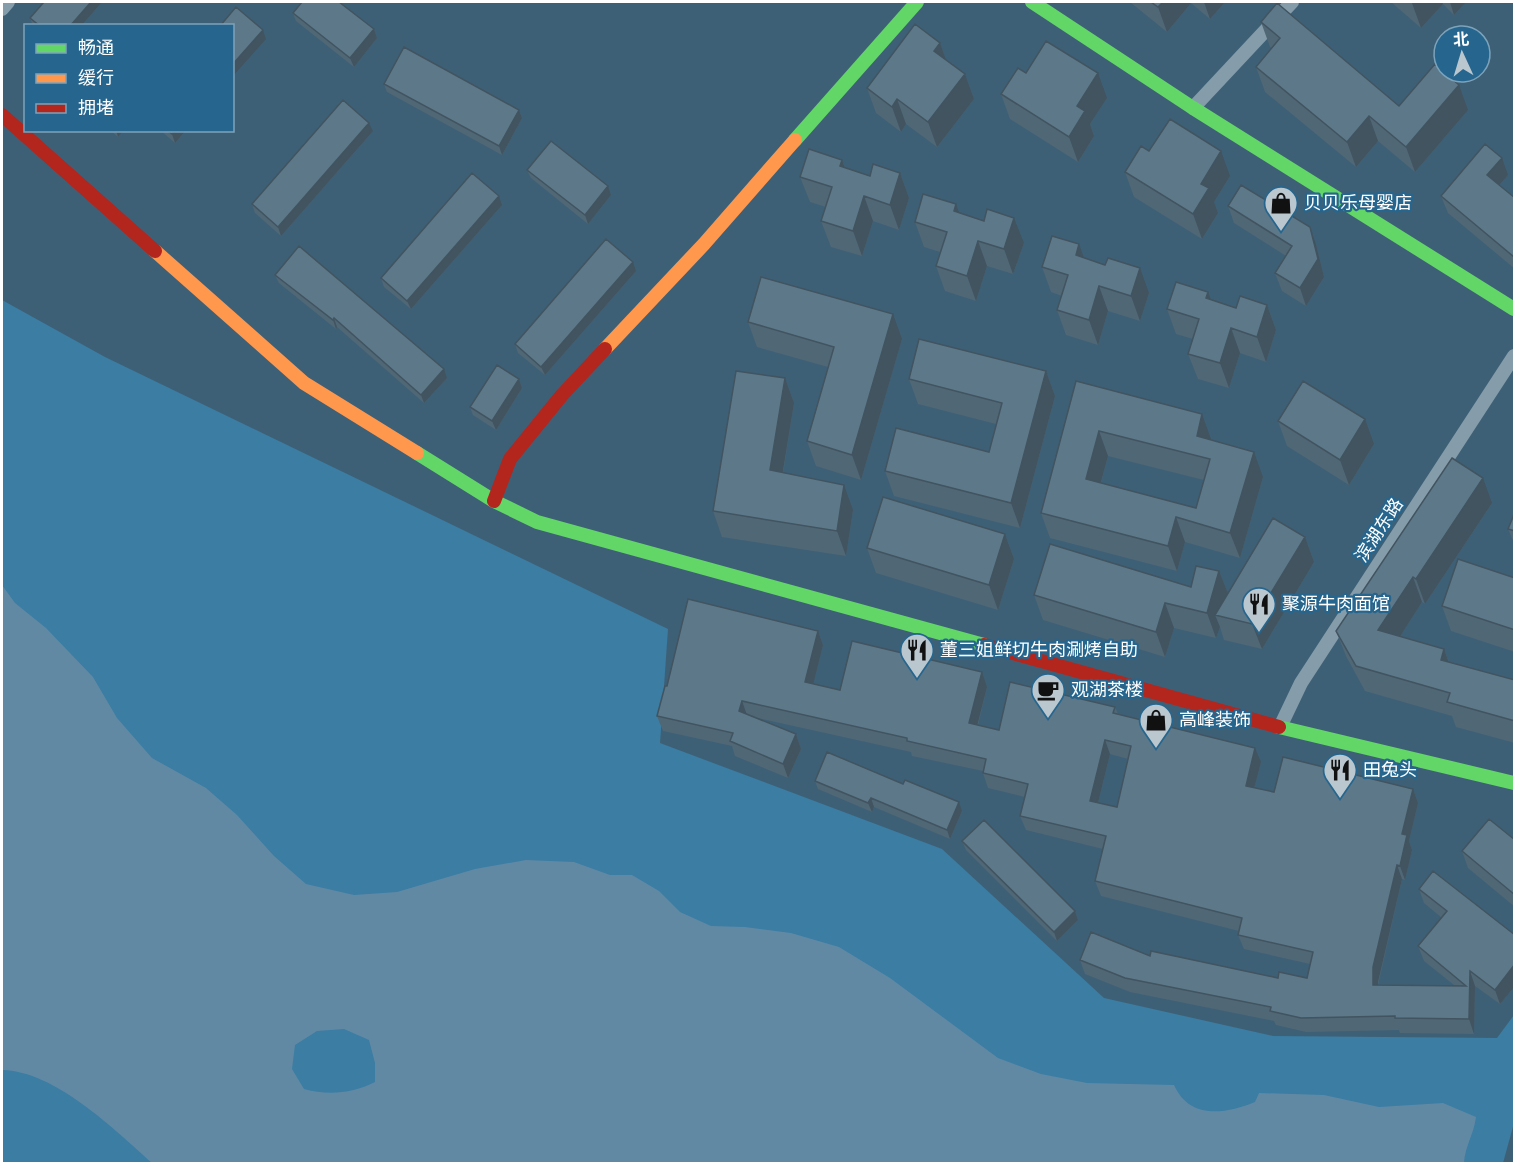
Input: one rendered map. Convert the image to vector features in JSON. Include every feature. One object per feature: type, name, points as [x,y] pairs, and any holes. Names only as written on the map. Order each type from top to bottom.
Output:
[{"type":"street","points":[[2,9],[8,2]]},
{"type":"street","points":[[494,501],[510,459],[562,395],[704,244],[916,2]]},
{"type":"street","points":[[1032,2],[1193,108],[1515,309]]},
{"type":"street","points":[[1193,108],[1292,2]]},
{"type":"street","points":[[2,115],[304,383],[494,501],[537,522],[1280,727],[1515,783]]},
{"type":"street","name":"滨湖东路","points":[[1280,727],[1301,683],[1515,356]]},
{"type":"shaded area","points":[[2,300],[105,357],[668,629],[660,743],[942,849],[1104,998],[1273,1036],[1497,1038],[1514,1015],[1514,1123],[1503,1163],[2,1163]]},
{"type":"shaded area","points":[[2,585],[15,603],[46,628],[93,677],[117,718],[152,758],[206,788],[237,815],[274,856],[306,884],[354,895],[397,892],[475,869],[526,860],[574,862],[610,875],[632,875],[659,891],[680,912],[711,926],[745,927],[791,933],[839,947],[890,978],[998,1058],[1041,1074],[1087,1083],[1174,1085],[1189,1104],[1209,1111],[1244,1106],[1255,1102],[1259,1093],[1324,1095],[1379,1107],[1443,1103],[1476,1117],[1464,1163],[152,1163],[102,1119],[63,1091],[22,1073],[2,1070]],"holes":[[[344,1029],[369,1040],[375,1063],[375,1082],[367,1086],[341,1092],[304,1089],[292,1069],[295,1045],[317,1031]]]},
{"type":"building","points":[[44,2],[91,2],[72,24],[38,24],[30,18]]},
{"type":"building","points":[[302,2],[339,2],[374,29],[350,58],[293,13]]},
{"type":"building","points":[[1151,2],[1163,2],[1158,7]]},
{"type":"building","points":[[1277,3],[1399,106],[1432,68],[1432,84],[1459,85],[1406,147],[1369,116],[1347,142],[1256,67],[1280,38],[1261,22]]},
{"type":"building","points":[[236,7],[263,30],[234,63],[234,24],[222,24]]},
{"type":"building","points":[[915,24],[940,43],[934,51],[965,74],[928,122],[897,99],[892,107],[867,88]]},
{"type":"building","points":[[1046,41],[1098,73],[1077,106],[1085,111],[1069,137],[1001,94],[1018,68],[1026,73]]},
{"type":"building","points":[[404,47],[519,110],[499,146],[384,84]]},
{"type":"building","points":[[343,100],[369,123],[278,227],[252,204]]},
{"type":"building","points":[[1170,119],[1221,151],[1201,184],[1209,188],[1193,214],[1125,172],[1141,146],[1149,151]]},
{"type":"building","points":[[551,141],[608,186],[585,215],[527,170]]},
{"type":"building","points":[[1485,144],[1502,158],[1487,175],[1515,198],[1514,257],[1441,196]]},
{"type":"building","points":[[809,149],[842,160],[840,166],[870,176],[873,164],[900,173],[890,205],[864,196],[853,231],[821,221],[832,187],[800,177]]},
{"type":"building","points":[[472,173],[499,196],[407,301],[381,278]]},
{"type":"building","points":[[1241,185],[1310,227],[1318,259],[1300,288],[1275,273],[1292,246],[1228,206]]},
{"type":"building","points":[[923,194],[956,204],[954,211],[984,221],[987,209],[1014,218],[1004,249],[978,241],[967,276],[936,266],[947,232],[915,222]]},
{"type":"building","points":[[1052,236],[1079,244],[1076,255],[1105,265],[1108,258],[1140,268],[1131,296],[1099,286],[1089,320],[1057,310],[1068,275],[1042,267]]},
{"type":"building","points":[[606,239],[633,262],[541,367],[515,344]]},
{"type":"building","points":[[299,246],[444,369],[421,395],[334,318],[333,320],[275,275]]},
{"type":"building","points":[[761,277],[893,314],[852,455],[807,441],[834,347],[748,322]]},
{"type":"building","points":[[1176,282],[1208,292],[1206,298],[1236,308],[1240,296],[1267,305],[1257,337],[1231,328],[1220,363],[1188,354],[1199,319],[1167,309]]},
{"type":"building","points":[[919,339],[1046,371],[1011,503],[885,471],[896,428],[989,452],[1002,403],[909,379]]},
{"type":"building","points":[[497,365],[519,379],[492,421],[470,407]]},
{"type":"building","points":[[736,371],[785,378],[770,470],[844,485],[837,531],[713,511]]},
{"type":"building","points":[[1076,381],[1202,414],[1197,436],[1254,452],[1230,533],[1176,517],[1168,546],[1041,513]],"holes":[[[1099,431],[1210,459],[1196,508],[1086,479]]]},
{"type":"building","points":[[1303,381],[1365,419],[1340,460],[1278,421]]},
{"type":"building","points":[[1452,458],[1483,478],[1416,579],[1413,577],[1378,630],[1444,649],[1441,660],[1515,680],[1515,721],[1447,702],[1450,693],[1356,666],[1336,631]]},
{"type":"building","points":[[883,497],[1005,534],[989,585],[867,548]]},
{"type":"building","points":[[1515,512],[1515,531],[1508,529]]},
{"type":"building","points":[[1273,518],[1305,537],[1252,624],[1215,615]]},
{"type":"building","points":[[1050,544],[1191,587],[1196,566],[1219,571],[1207,613],[1165,603],[1156,632],[1034,595]]},
{"type":"building","points":[[1458,559],[1515,578],[1515,630],[1442,606]]},
{"type":"building","points":[[688,599],[818,631],[805,682],[840,690],[852,641],[982,672],[969,723],[999,730],[1010,682],[1115,707],[1113,713],[1255,748],[1246,786],[1274,792],[1283,757],[1413,789],[1402,834],[1407,835],[1400,866],[1397,865],[1373,967],[1373,985],[1466,986],[1418,946],[1447,911],[1419,889],[1433,871],[1515,935],[1515,964],[1495,990],[1470,971],[1469,1019],[1395,1018],[1395,1016],[1301,1018],[1270,1011],[1271,1007],[1125,978],[1080,960],[1091,932],[1150,956],[1151,951],[1278,978],[1279,972],[1307,978],[1313,952],[1238,935],[1242,918],[1095,881],[1106,836],[1020,816],[1028,784],[983,773],[986,759],[907,741],[907,738],[742,701],[739,711],[796,734],[783,764],[730,741],[733,733],[657,716],[665,686],[667,686]],"holes":[[[1105,740],[1131,746],[1117,807],[1090,801]]]},
{"type":"building","points":[[827,752],[903,784],[905,780],[959,802],[947,830],[871,798],[868,803],[815,781]]},
{"type":"building","points":[[1489,819],[1515,840],[1515,895],[1462,851]]},
{"type":"building","points":[[984,820],[1075,911],[1054,932],[962,841]]},
{"type":"traffic: fast","points":[[795,140],[917,2]]},
{"type":"traffic: fast","points":[[1032,2],[1193,108],[1514,309]]},
{"type":"traffic: fast","points":[[417,453],[494,501],[537,522],[984,645]]},
{"type":"traffic: fast","points":[[1279,727],[1514,783]]},
{"type":"traffic: slow","points":[[605,349],[704,244],[795,140]]},
{"type":"traffic: slow","points":[[155,251],[304,383],[417,453]]},
{"type":"traffic: jam","points":[[2,115],[155,251]]},
{"type":"traffic: jam","points":[[494,501],[510,459],[562,395],[605,349]]},
{"type":"traffic: jam","points":[[984,645],[1279,727]]},
{"type":"place","name":"贝贝乐母婴店","points":[[1281,232]]},
{"type":"place","name":"聚源牛肉面馆","points":[[1259,633]]},
{"type":"place","name":"董三姐鲜切牛肉涮烤自助","points":[[917,679]]},
{"type":"place","name":"观湖茶楼","points":[[1048,719]]},
{"type":"place","name":"高峰装饰","points":[[1156,749]]},
{"type":"place","name":"田兔头","points":[[1340,799]]}]
